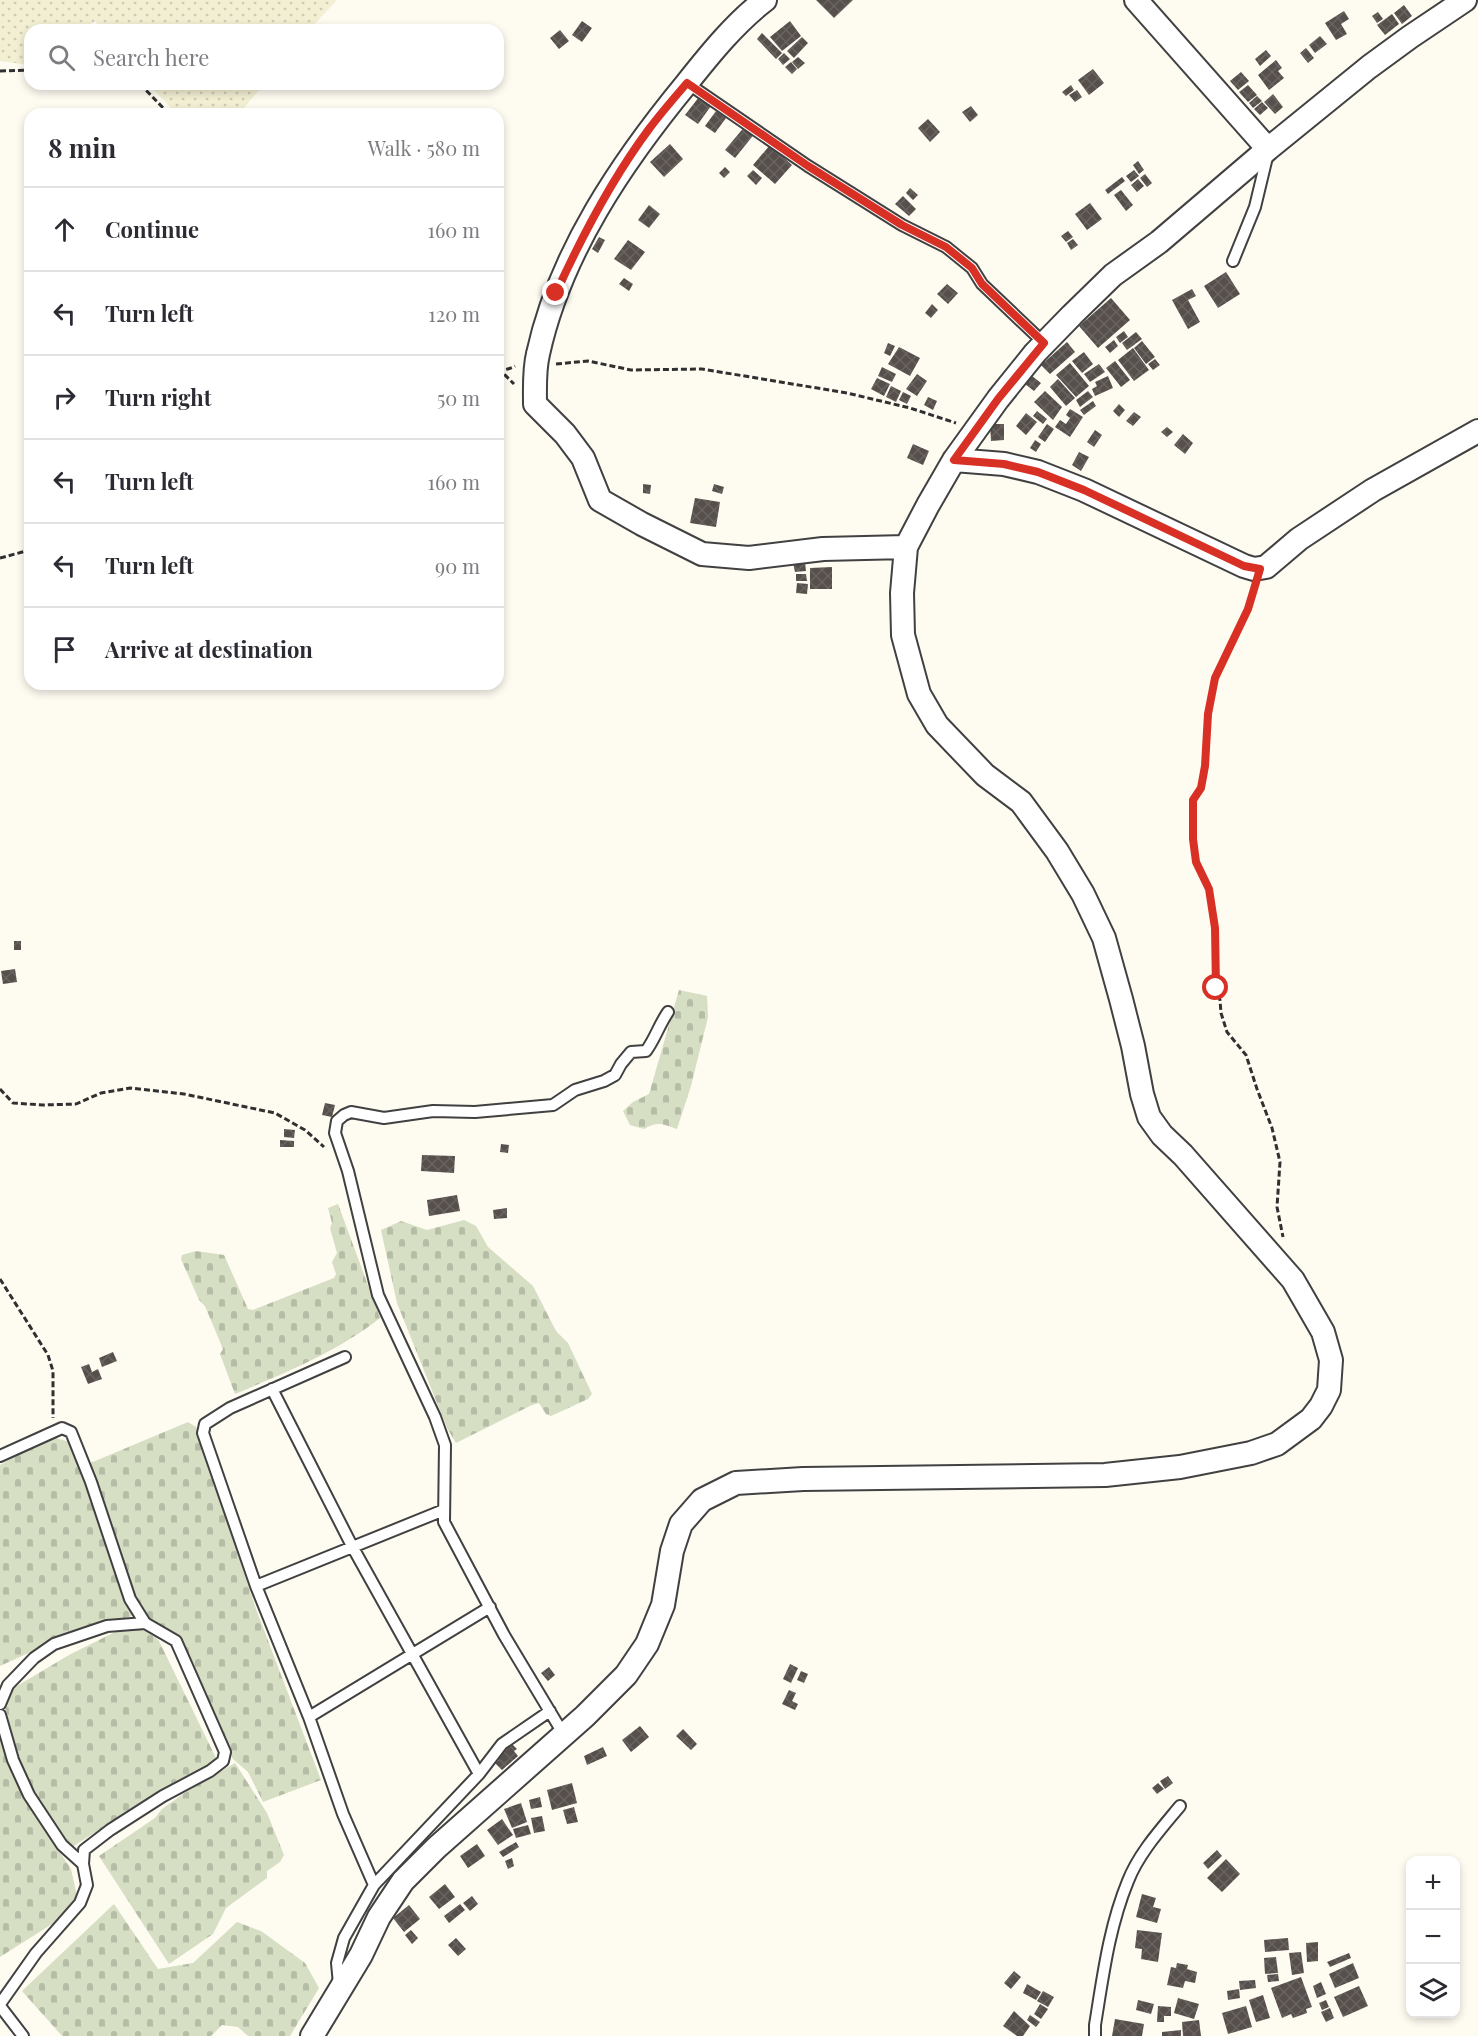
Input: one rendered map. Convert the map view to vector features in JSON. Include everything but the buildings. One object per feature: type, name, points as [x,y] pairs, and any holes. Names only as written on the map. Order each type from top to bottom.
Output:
[{"type":"street","points":[[765,0],[754,8],[711,53],[649,129],[607,193],[576,249],[556,293],[537,356],[535,404],[565,434],[583,458],[600,500],[702,554],[749,558],[823,549],[906,547]]},
{"type":"street","points":[[1137,0],[1268,148]]},
{"type":"street","points":[[312,2036],[361,1954],[379,1917],[403,1881],[436,1848],[564,1735],[626,1675],[647,1644],[663,1605],[672,1551],[681,1524],[702,1500],[736,1484],[803,1479],[1105,1475],[1180,1467],[1251,1453],[1277,1444],[1311,1419],[1321,1406],[1329,1389],[1331,1360],[1323,1332],[1293,1280],[1183,1155],[1162,1135],[1149,1117],[1124,1008],[1104,938],[1083,894],[1057,851],[1021,802],[985,775],[937,725],[919,694],[903,635],[902,594],[906,547],[954,460],[998,399],[1044,343],[1113,275],[1160,242],[1268,148],[1369,67],[1458,2]]},
{"type":"street","points":[[954,460],[1004,464],[1038,472],[1084,490],[1244,566],[1260,569],[1266,567],[1299,538],[1373,490],[1478,431]]},
{"type":"lane","points":[[687,83],[808,166],[902,225],[946,247],[972,268],[982,284],[1044,343]]},
{"type":"lane","points":[[1233,261],[1255,207],[1265,171],[1268,148]]},
{"type":"lane","points":[[564,1735],[444,1522],[445,1445],[435,1417],[378,1295],[344,1157],[335,1133],[337,1121],[351,1112],[391,1118],[433,1111],[475,1112],[553,1105],[575,1090],[615,1075],[631,1052],[646,1051],[668,1012]]},
{"type":"lane","points":[[345,1357],[230,1408],[205,1424],[203,1433],[256,1586],[309,1717],[343,1814],[374,1885]]},
{"type":"lane","points":[[272,1389],[352,1546],[479,1774]]},
{"type":"lane","points":[[0,1456],[62,1428],[71,1432],[91,1482],[130,1599],[145,1623],[176,1641],[225,1752],[223,1761],[210,1771],[163,1796],[110,1830],[84,1850],[83,1864],[87,1885],[80,1903],[36,1953],[0,2005],[22,2036]]},
{"type":"lane","points":[[256,1586],[444,1510]]},
{"type":"lane","points":[[309,1717],[490,1607]]},
{"type":"lane","points":[[0,1704],[8,1685],[34,1658],[54,1644],[107,1626],[145,1623]]},
{"type":"lane","points":[[339,1991],[337,1963],[344,1938],[374,1885],[479,1774],[502,1744],[550,1711]]},
{"type":"lane","points":[[0,1715],[13,1760],[29,1795],[62,1845],[83,1864]]},
{"type":"lane","points":[[1095,2036],[1110,1936],[1128,1880],[1152,1839],[1180,1806]]},
{"type":"path","points":[[0,71],[24,70]]},
{"type":"path","points":[[146,90],[163,108]]},
{"type":"path","points":[[537,367],[588,361],[631,370],[702,369],[847,393],[910,408],[950,420],[972,435]]},
{"type":"path","points":[[0,558],[24,552]]},
{"type":"path","points":[[1260,569],[1248,609],[1215,678],[1208,714],[1205,766],[1201,788],[1193,800],[1193,839],[1196,862],[1209,889],[1215,928],[1216,988],[1221,1013],[1227,1032],[1246,1054],[1272,1128],[1280,1162],[1277,1207],[1286,1254],[1285,1271]]},
{"type":"path","points":[[0,1089],[13,1103],[43,1106],[76,1104],[101,1093],[130,1088],[184,1094],[252,1107],[275,1113],[305,1130],[325,1148],[344,1157]]},
{"type":"path","points":[[0,1279],[48,1355],[53,1371],[53,1424],[62,1428]]},
{"type":"shaded area","points":[[0,0],[337,0],[315,24],[98,24],[95,21],[90,24],[24,24],[24,64],[0,61]]},
{"type":"shaded area","points":[[154,90],[259,90],[244,108],[171,108]]},
{"type":"green space","points":[[679,990],[707,996],[708,1017],[691,1086],[677,1129],[660,1124],[644,1129],[630,1125],[623,1111],[633,1102],[649,1094]]},
{"type":"green space","points":[[338,1204],[380,1318],[346,1341],[292,1370],[235,1394],[220,1354],[223,1349],[205,1306],[199,1300],[181,1259],[182,1255],[196,1251],[224,1255],[248,1309],[253,1310],[334,1278],[336,1274],[332,1262],[337,1253],[330,1228],[332,1223],[328,1208]]},
{"type":"green space","points":[[464,1220],[476,1226],[488,1247],[533,1286],[556,1331],[568,1343],[592,1394],[588,1399],[551,1416],[546,1414],[539,1403],[532,1405],[456,1443],[447,1428],[397,1303],[381,1230],[401,1221],[427,1230]]},
{"type":"green space","points":[[188,1422],[196,1427],[256,1609],[321,1780],[263,1802],[248,1772],[233,1759],[219,1735],[179,1640],[146,1619],[139,1609],[88,1469],[88,1464]]},
{"type":"green space","points":[[52,1437],[70,1442],[79,1460],[132,1616],[70,1634],[0,1666],[0,1465]]},
{"type":"green space","points":[[144,1626],[159,1641],[216,1758],[212,1763],[130,1810],[72,1847],[67,1844],[29,1785],[16,1749],[4,1704],[12,1689],[69,1655],[115,1632]]},
{"type":"green space","points":[[0,1739],[18,1783],[71,1869],[78,1901],[63,1917],[0,1957]]},
{"type":"green space","points":[[235,1763],[267,1813],[284,1855],[280,1862],[267,1871],[267,1878],[226,1908],[213,1934],[169,1964],[99,1856],[155,1818],[162,1809],[183,1794]]},
{"type":"green space","points":[[114,1904],[158,1969],[193,1963],[237,1922],[261,1931],[305,1963],[319,1988],[290,2036],[248,2036],[238,2027],[222,2025],[211,2036],[62,2036],[22,1991]]},
{"type":"route","points":[[556,293],[576,249],[607,193],[649,129],[687,83],[808,166],[902,225],[946,247],[972,268],[982,284],[1044,343],[998,399],[954,460],[1004,464],[1038,472],[1084,490],[1244,566],[1260,569],[1248,609],[1215,678],[1208,714],[1205,766],[1201,788],[1193,800],[1193,839],[1196,862],[1209,889],[1215,928],[1216,988]]}]
